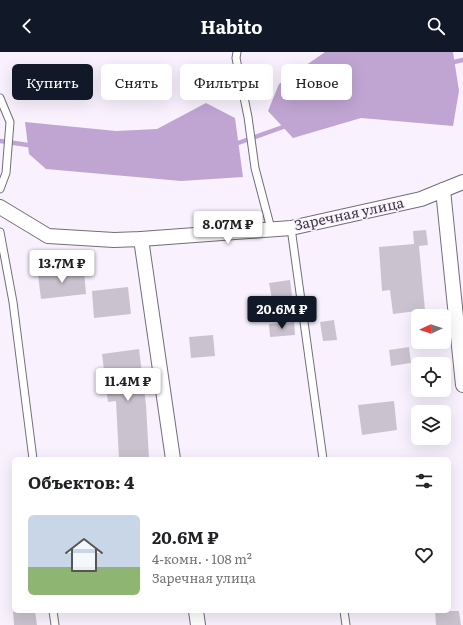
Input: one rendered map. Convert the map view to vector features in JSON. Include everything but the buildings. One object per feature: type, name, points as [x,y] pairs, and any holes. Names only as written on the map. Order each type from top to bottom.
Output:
[{"type":"street","name":"Заречная улица","points":[[0,206],[48,236],[114,240],[141,239],[291,228],[421,198],[463,182]]},
{"type":"street","points":[[443,190],[463,385]]},
{"type":"street","points":[[141,239],[173,457]]},
{"type":"street","points":[[196,613],[198,625]]},
{"type":"lane","points":[[236,52],[248,117],[255,168],[271,229]]},
{"type":"lane","points":[[0,98],[10,122],[6,173],[0,189]]},
{"type":"lane","points":[[291,228],[323,457]]},
{"type":"lane","points":[[0,232],[13,302],[33,457]]},
{"type":"lane","points":[[53,613],[55,625]]},
{"type":"lane","points":[[344,613],[346,625]]},
{"type":"shaded area","points":[[325,52],[453,52],[459,91],[453,126],[361,118],[293,138],[268,111],[279,84],[281,83],[281,100],[352,100],[352,64],[308,64]]},
{"type":"shaded area","points":[[206,103],[235,118],[243,177],[181,181],[46,169],[29,154],[25,122],[116,131],[157,129]]},
{"type":"waterway","points":[[454,62],[463,60]]},
{"type":"waterway","points":[[238,143],[283,127]]},
{"type":"waterway","points":[[0,141],[28,145]]}]
